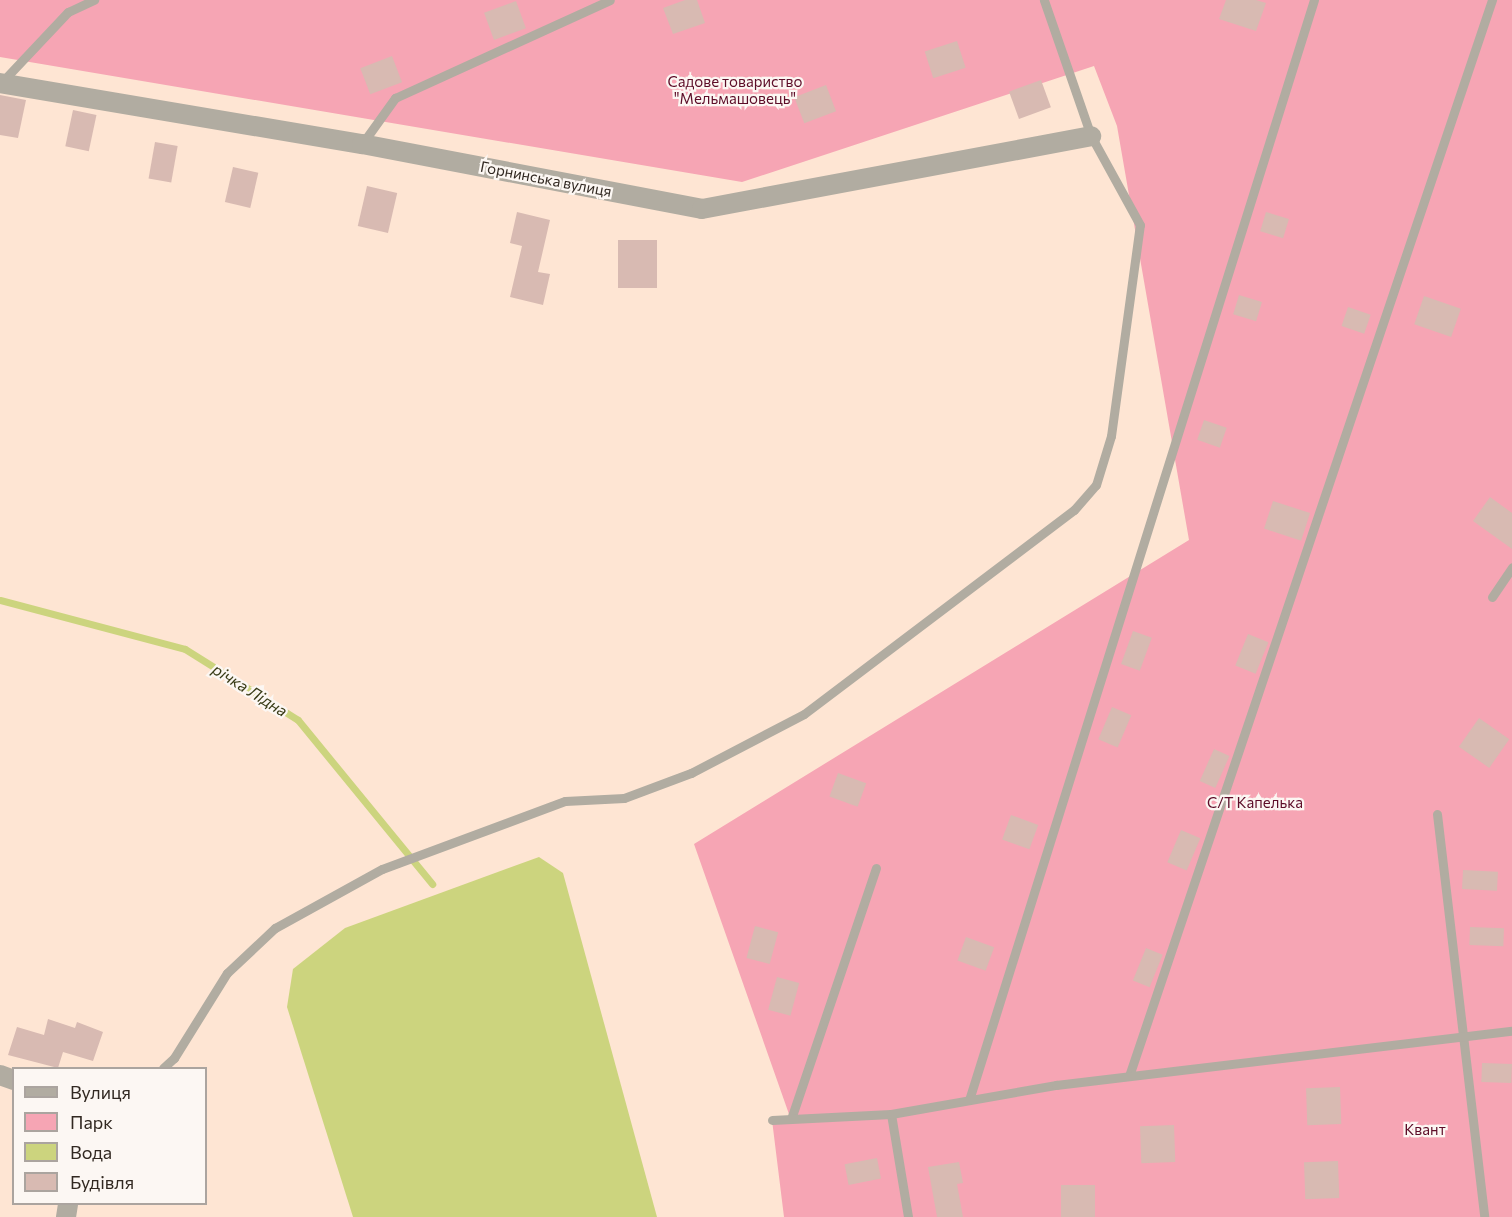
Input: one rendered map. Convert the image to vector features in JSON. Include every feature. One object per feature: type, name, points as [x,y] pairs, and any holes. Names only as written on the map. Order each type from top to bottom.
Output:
[{"type":"street","name":"Горнинська вулиця","points":[[0,83],[362,144],[702,209],[1091,136]]},
{"type":"lane","points":[[0,83],[68,12],[94,0]]},
{"type":"lane","points":[[362,144],[395,98],[610,0]]},
{"type":"lane","points":[[164,1067],[174,1058],[227,973],[275,928],[382,869],[565,801],[624,798],[691,773],[804,714],[1074,510],[1096,485],[1111,436],[1140,225],[1091,136],[1044,0]]},
{"type":"lane","points":[[969,1100],[1314,0]]},
{"type":"lane","points":[[1129,1076],[1492,0]]},
{"type":"lane","points":[[1492,597],[1512,567]]},
{"type":"lane","points":[[1437,813],[1484,1217]]},
{"type":"lane","points":[[791,1119],[876,868]]},
{"type":"lane","points":[[772,1120],[891,1114],[1056,1085],[1512,1031]]},
{"type":"lane","points":[[891,1114],[908,1217]]},
{"type":"green space","name":"С/Т Капелька","points":[[0,0],[1512,0],[1512,1217],[784,1217],[772,1120],[790,1117],[694,844],[1189,540],[1117,126],[1094,66],[742,182],[0,57]]},
{"type":"water","points":[[539,857],[563,873],[657,1217],[353,1217],[287,1007],[293,969],[345,928]]},
{"type":"building","points":[[685,0],[697,0],[705,23],[673,34],[663,8]]},
{"type":"building","points":[[1226,0],[1256,0],[1266,3],[1256,31],[1219,19]]},
{"type":"building","points":[[516,1],[526,28],[494,40],[484,13]]},
{"type":"building","points":[[957,41],[966,68],[933,78],[925,52]]},
{"type":"building","points":[[392,56],[402,82],[370,94],[360,68]]},
{"type":"building","points":[[1041,80],[1051,107],[1019,119],[1009,92]]},
{"type":"building","points":[[826,85],[836,111],[804,123],[794,97]]},
{"type":"building","points":[[0,95],[26,100],[18,138],[0,135]]},
{"type":"building","points":[[73,110],[96,115],[89,151],[65,146]]},
{"type":"building","points":[[155,142],[178,146],[171,182],[149,178]]},
{"type":"building","points":[[233,167],[258,173],[250,208],[225,202]]},
{"type":"building","points":[[367,186],[397,193],[388,233],[358,226]]},
{"type":"building","points":[[517,212],[550,220],[538,272],[550,274],[543,305],[510,297],[522,246],[510,243]]},
{"type":"building","points":[[1266,212],[1289,219],[1283,238],[1260,231]]},
{"type":"building","points":[[618,240],[657,240],[657,288],[618,288]]},
{"type":"building","points":[[1239,295],[1262,302],[1256,321],[1233,314]]},
{"type":"building","points":[[1424,296],[1461,309],[1451,337],[1414,324]]},
{"type":"building","points":[[1348,307],[1371,315],[1364,334],[1341,326]]},
{"type":"building","points":[[1204,420],[1227,428],[1220,448],[1197,440]]},
{"type":"building","points":[[1490,497],[1512,513],[1512,549],[1473,521]]},
{"type":"building","points":[[1273,501],[1310,513],[1301,541],[1264,529]]},
{"type":"building","points":[[1133,631],[1152,638],[1140,671],[1121,664]]},
{"type":"building","points":[[1248,634],[1268,642],[1256,674],[1235,666]]},
{"type":"building","points":[[1112,707],[1131,715],[1118,747],[1098,739]]},
{"type":"building","points":[[1479,718],[1509,739],[1489,768],[1459,747]]},
{"type":"building","points":[[1214,749],[1230,756],[1215,788],[1200,781]]},
{"type":"building","points":[[838,773],[866,783],[858,807],[829,796]]},
{"type":"building","points":[[1011,815],[1038,825],[1029,849],[1002,839]]},
{"type":"building","points":[[1181,830],[1200,838],[1187,870],[1167,862]]},
{"type":"building","points":[[1463,870],[1498,872],[1497,891],[1462,889]]},
{"type":"building","points":[[755,926],[778,932],[770,964],[746,958]]},
{"type":"building","points":[[1470,927],[1504,928],[1503,946],[1469,945]]},
{"type":"building","points":[[966,937],[994,947],[986,971],[957,960]]},
{"type":"building","points":[[1146,948],[1163,955],[1150,987],[1133,980]]},
{"type":"building","points":[[777,977],[799,983],[790,1016],[768,1010]]},
{"type":"building","points":[[48,1019],[75,1028],[77,1022],[103,1032],[93,1061],[63,1052],[58,1067],[54,1067],[8,1055],[17,1027],[44,1035]]},
{"type":"building","points":[[1482,1063],[1512,1064],[1511,1083],[1481,1082]]},
{"type":"building","points":[[1340,1087],[1341,1124],[1307,1125],[1306,1088]]},
{"type":"building","points":[[1174,1125],[1175,1162],[1141,1163],[1140,1126]]},
{"type":"building","points":[[877,1158],[881,1179],[849,1185],[845,1164]]},
{"type":"building","points":[[1338,1161],[1339,1198],[1305,1199],[1304,1162]]},
{"type":"building","points":[[959,1162],[963,1183],[957,1184],[963,1217],[937,1217],[928,1167]]},
{"type":"building","points":[[1061,1185],[1095,1185],[1095,1217],[1061,1217]]},
{"type":"waterway","name":"річка Лідна","points":[[0,600],[185,649],[298,720],[432,884]]},
{"type":"park label","name":"Садове товариство \"Мельмашовець\"","points":[[735,90]]},
{"type":"park label","name":"Квант","points":[[1425,1130]]}]
